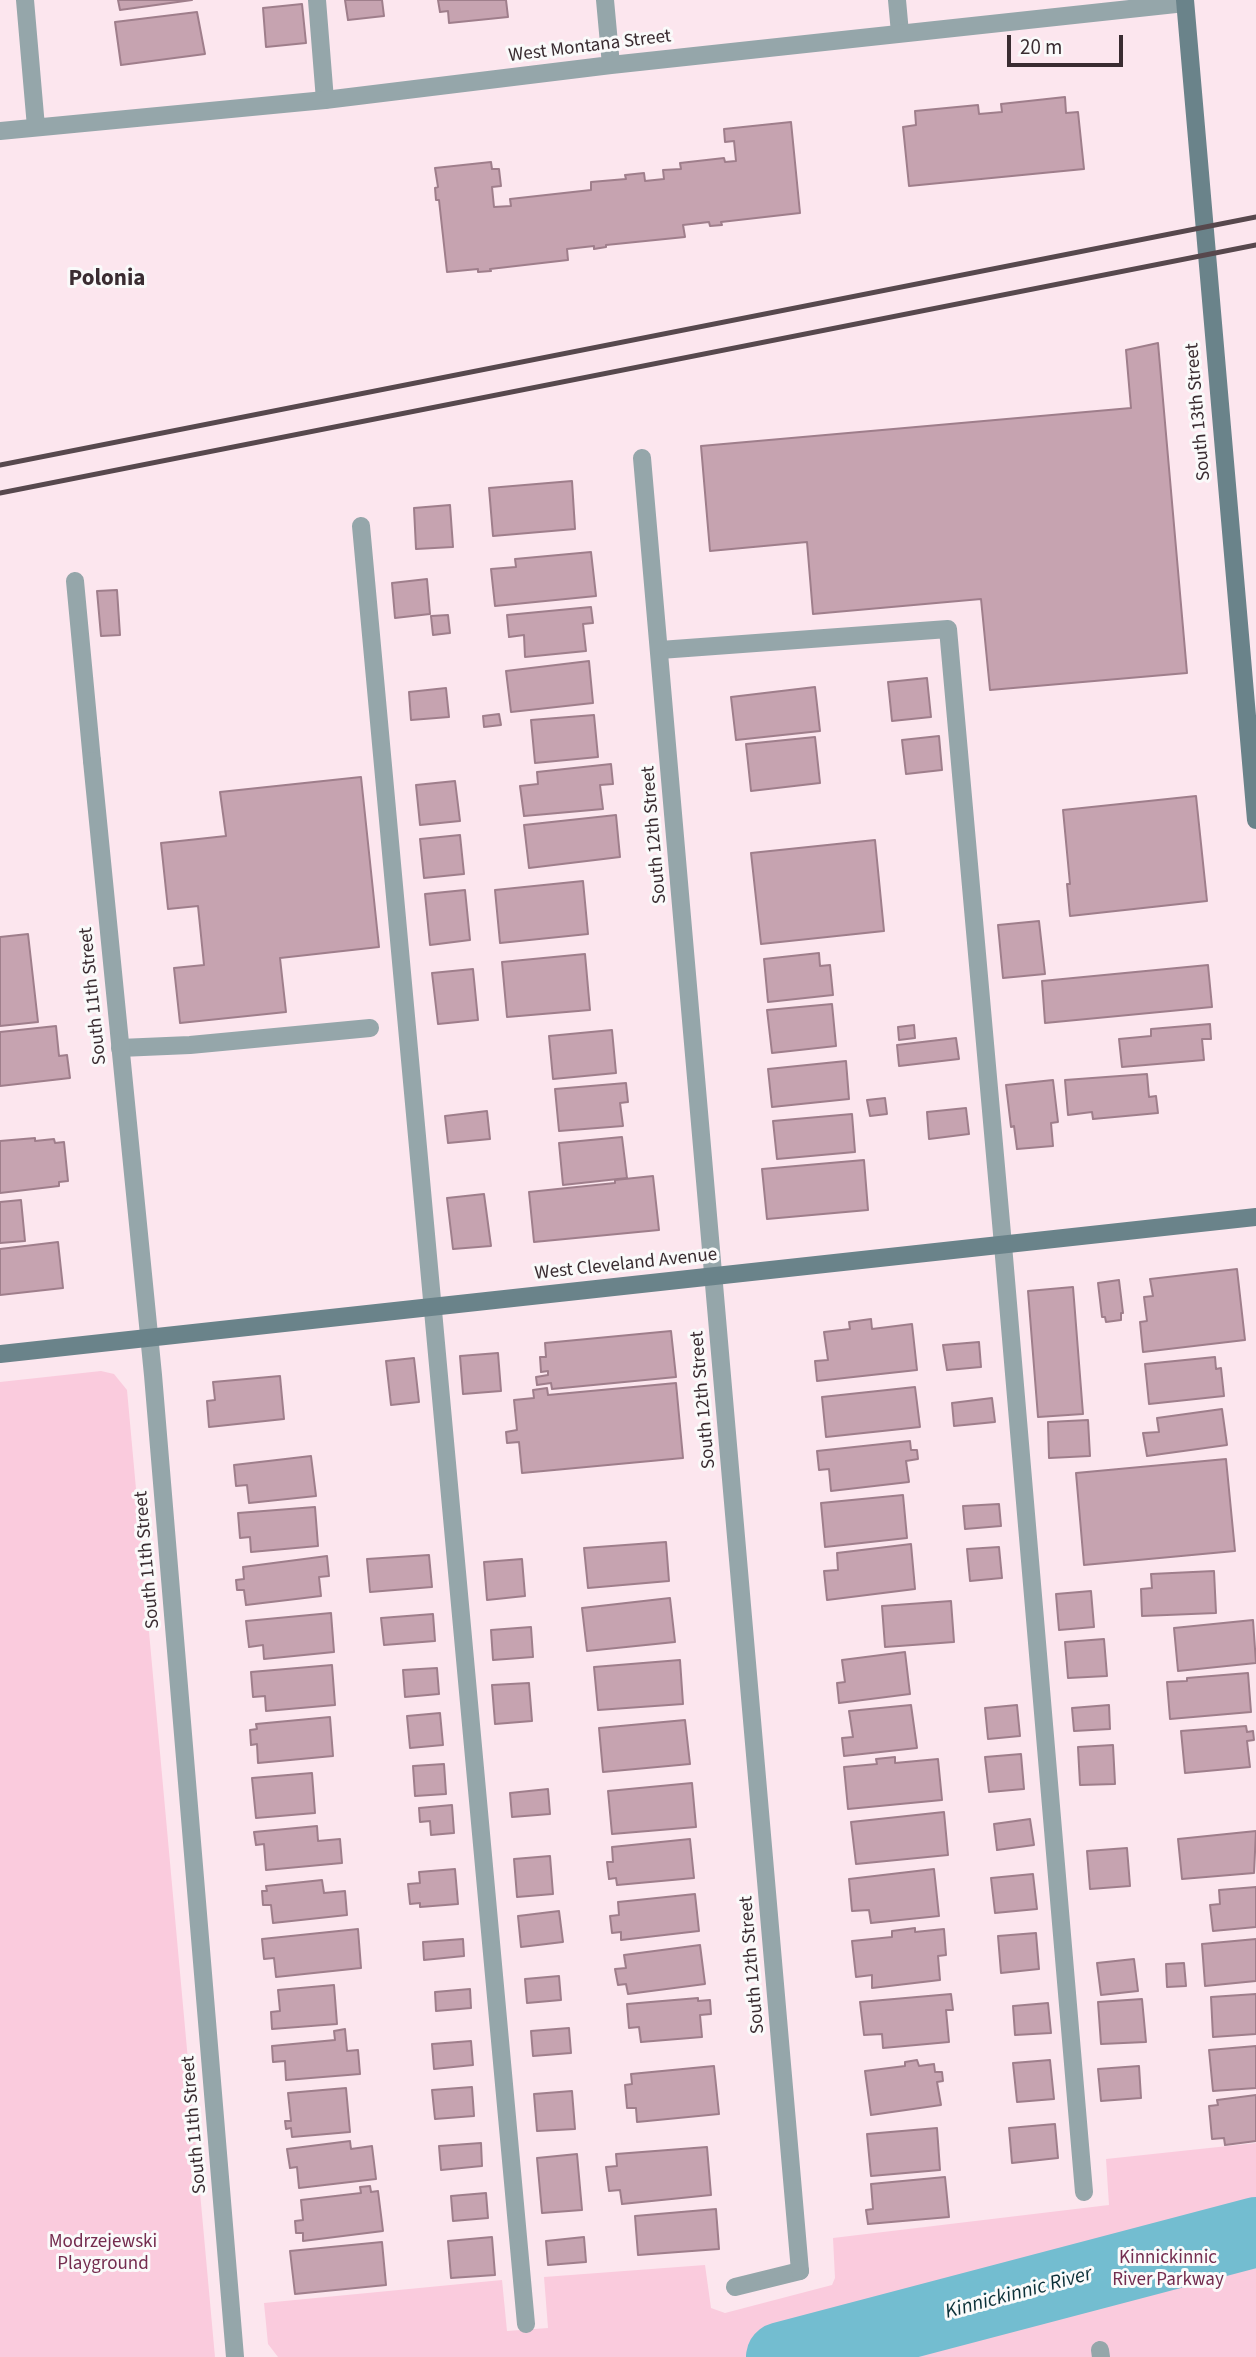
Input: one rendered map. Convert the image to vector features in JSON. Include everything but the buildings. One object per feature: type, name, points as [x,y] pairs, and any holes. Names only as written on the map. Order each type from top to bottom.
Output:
[{"type":"street","points":[[25,0],[36,127]]},
{"type":"street","points":[[317,0],[325,100]]},
{"type":"street","points":[[605,0],[611,65]]},
{"type":"street","points":[[897,0],[900,33]]},
{"type":"street","name":"West Montana Street","points":[[0,131],[325,100],[1185,1]]},
{"type":"street","name":"South 13th Street","points":[[1185,1],[1256,820]]},
{"type":"street","name":"South 12th Street","points":[[642,458],[800,2271],[735,2287]]},
{"type":"street","points":[[361,526],[526,2324]]},
{"type":"street","name":"South 11th Street","points":[[75,581],[150,1338],[235,2357]]},
{"type":"street","points":[[660,650],[948,629],[1084,2192]]},
{"type":"street","points":[[120,1048],[190,1045],[370,1028]]},
{"type":"street","name":"West Cleveland Avenue","points":[[0,1354],[1256,1217]]},
{"type":"green space","name":"Modrzejewski Playground","points":[[101,1371],[114,1374],[127,1390],[215,2357],[0,2357],[0,1382]]},
{"type":"green space","name":"Kinnickinnic River Parkway","points":[[1256,2143],[1256,2357],[278,2357],[268,2344],[264,2303],[502,2280],[507,2331],[548,2328],[544,2277],[705,2265],[711,2308],[725,2313],[832,2285],[835,2278],[833,2238],[1109,2205],[1106,2159]]},
{"type":"waterway","name":"Kinnickinnic River","points":[[781,2357],[1256,2232]]},
{"type":"railway","points":[[0,465],[1256,217]]},
{"type":"railway","points":[[0,493],[1256,245]]},
{"type":"district","name":"Polonia","points":[[107,280]]}]
